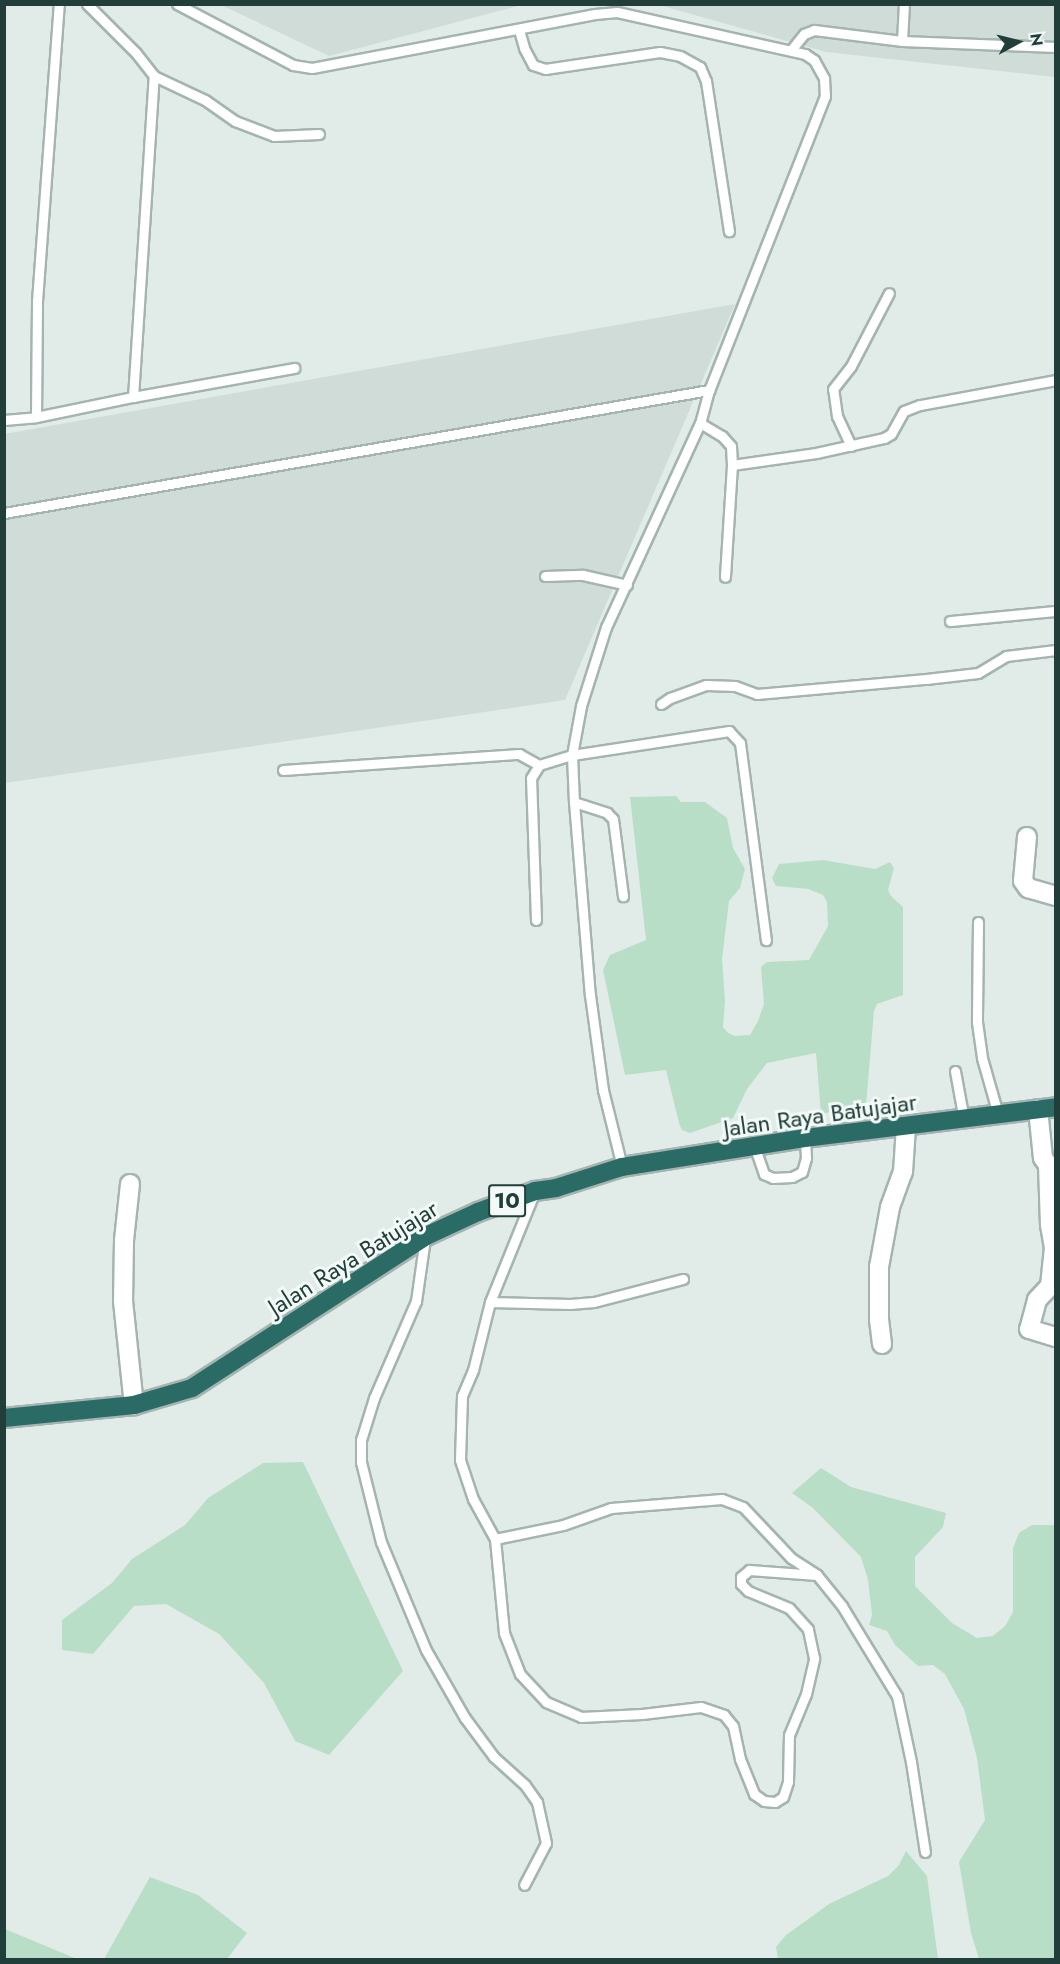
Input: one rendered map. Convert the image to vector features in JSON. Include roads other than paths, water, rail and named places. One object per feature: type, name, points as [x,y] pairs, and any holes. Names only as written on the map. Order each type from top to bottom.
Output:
[{"type":"highway","name":"Jalan Raya Batujajar","points":[[4,1418],[134,1405],[192,1388],[426,1236],[478,1212],[535,1191],[556,1188],[622,1167],[755,1148],[805,1138],[1047,1108]]},
{"type":"street","points":[[1026,837],[1023,881],[1028,888],[1056,896]]},
{"type":"street","points":[[1047,1108],[1043,1158],[1048,1165],[1050,1225],[1054,1248],[1050,1286],[1037,1300],[1029,1329],[1056,1337]]},
{"type":"street","points":[[882,1344],[878,1299],[879,1268],[890,1207],[903,1172],[906,1126]]},
{"type":"street","points":[[130,1184],[124,1240],[123,1301],[134,1405]]},
{"type":"lane","points":[[36,417],[37,301],[59,4]]},
{"type":"lane","points":[[87,4],[122,38],[154,76],[205,100],[235,121],[274,136],[319,134]]},
{"type":"lane","points":[[177,4],[293,65],[312,68],[595,14],[617,12],[791,50],[814,60],[825,78],[825,96],[709,390],[700,423],[606,627],[581,706],[572,755],[592,1007],[603,1090],[622,1167]]},
{"type":"lane","points":[[902,40],[904,4]]},
{"type":"lane","points":[[519,30],[524,48],[533,65],[545,69],[660,52],[680,56],[700,67],[706,81],[729,231]]},
{"type":"lane","points":[[791,50],[804,34],[814,30],[902,40],[1056,47]]},
{"type":"lane","points":[[133,397],[154,76]]},
{"type":"lane","points":[[851,446],[837,416],[833,389],[851,366],[889,293]]},
{"type":"lane","points":[[4,420],[36,417],[294,368]]},
{"type":"lane","points":[[732,465],[851,446],[891,434],[904,411],[920,405],[1056,380]]},
{"type":"lane","points":[[4,513],[709,390]]},
{"type":"lane","points":[[700,423],[727,440],[731,446],[732,465],[725,577]]},
{"type":"lane","points":[[545,576],[583,575],[627,585]]},
{"type":"lane","points":[[950,621],[1056,611]]},
{"type":"lane","points":[[661,704],[670,698],[706,685],[735,686],[757,694],[926,679],[978,673],[1006,656],[1056,650]]},
{"type":"lane","points":[[536,920],[531,778],[538,765],[572,755],[729,731],[740,743],[766,940]]},
{"type":"lane","points":[[283,770],[519,754],[538,765]]},
{"type":"lane","points":[[574,801],[607,813],[613,819],[623,897]]},
{"type":"lane","points":[[978,922],[977,1022],[982,1058],[998,1114]]},
{"type":"lane","points":[[955,1071],[964,1120]]},
{"type":"lane","points":[[755,1148],[764,1174],[773,1178],[792,1177],[802,1172],[806,1158],[805,1138]]},
{"type":"lane","points":[[535,1191],[490,1302],[473,1370],[462,1396],[460,1460],[473,1499],[495,1539],[504,1633],[520,1674],[546,1702],[582,1717],[642,1714],[701,1707],[724,1715],[733,1726],[740,1759],[754,1794],[764,1801],[775,1802],[783,1797],[788,1782],[789,1735],[806,1694],[814,1658],[808,1629],[789,1608],[748,1591],[741,1584],[741,1577],[749,1570],[817,1575]]},
{"type":"lane","points":[[426,1236],[416,1300],[374,1398],[361,1440],[362,1462],[381,1542],[426,1650],[465,1718],[494,1757],[525,1785],[537,1802],[546,1843],[524,1885]]},
{"type":"lane","points":[[490,1302],[570,1304],[594,1302],[683,1279]]},
{"type":"lane","points":[[495,1539],[562,1526],[611,1508],[722,1499],[743,1507],[791,1558],[817,1575],[842,1606],[897,1696],[911,1762],[925,1852]]}]
